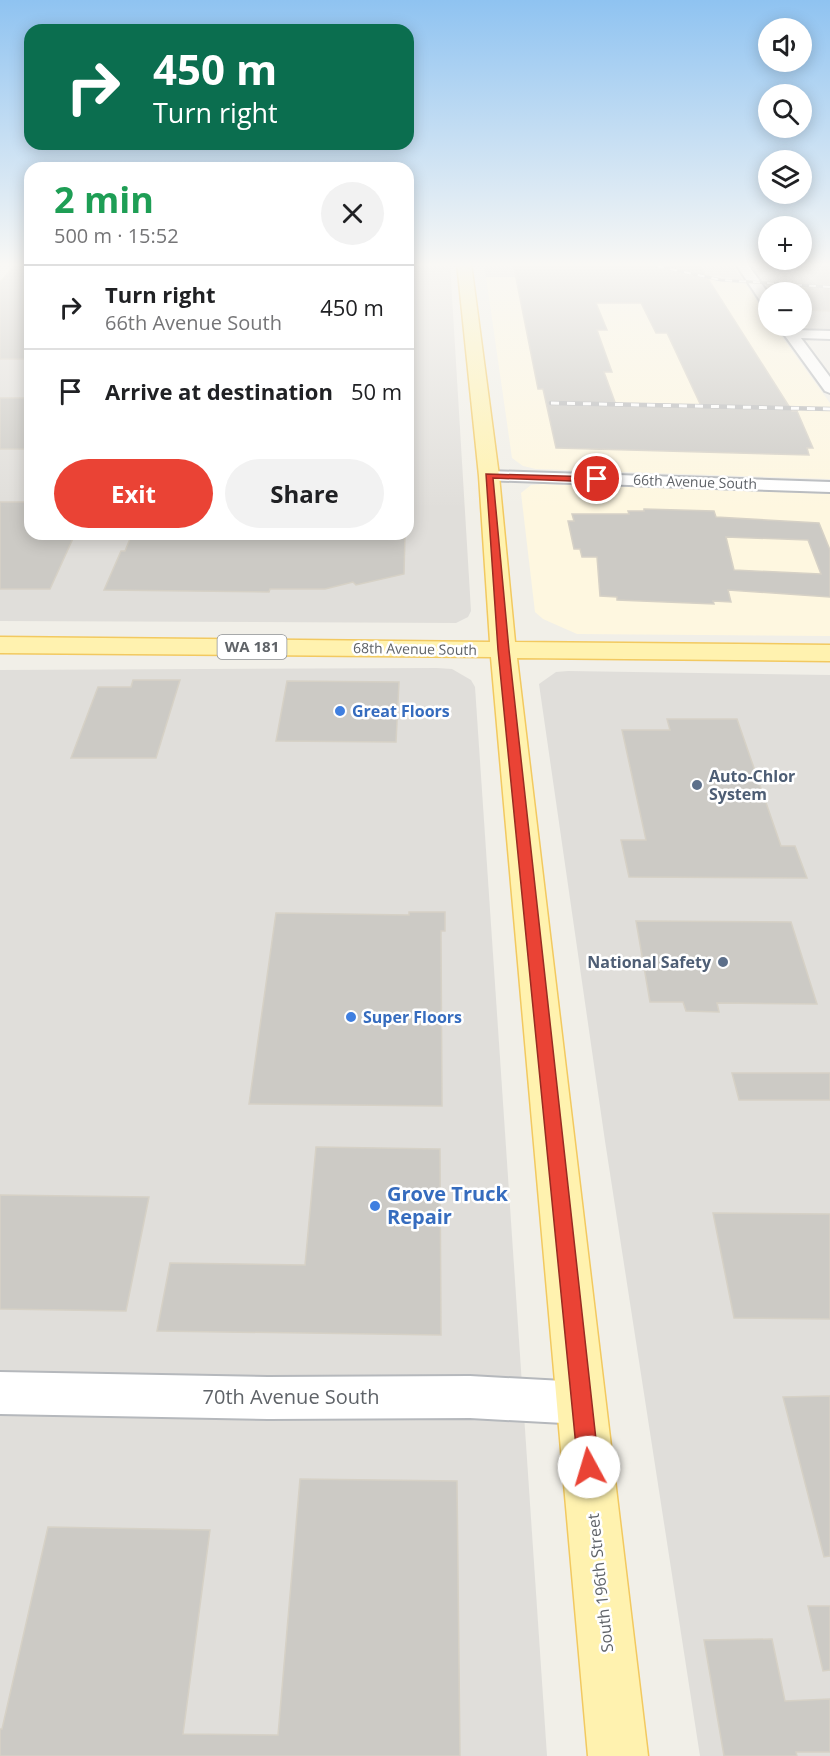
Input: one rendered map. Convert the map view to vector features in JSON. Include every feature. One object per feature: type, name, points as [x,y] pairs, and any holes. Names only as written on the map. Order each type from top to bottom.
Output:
[{"type":"main road","name":"South 196th Street","points":[[474,345],[489,476],[504,650],[618,1756]]},
{"type":"main road","name":"68th Avenue South","points":[[0,645],[830,653]]},
{"type":"street","points":[[799,345],[830,388]]},
{"type":"street","name":"66th Avenue South","points":[[489,476],[830,487]]},
{"type":"street","name":"70th Avenue South","points":[[0,1393],[268,1398],[470,1397],[582,1403]]},
{"type":"shaded area","points":[[0,345],[24,345],[24,540],[414,540],[414,345],[455,345],[471,611],[468,617],[456,623],[0,621]]},
{"type":"shaded area","points":[[496,345],[788,345],[830,403],[830,479],[536,469],[523,466],[512,458]]},
{"type":"shaded area","points":[[531,485],[830,494],[830,636],[577,634],[543,619],[535,612],[521,493]]},
{"type":"shaded area","points":[[452,669],[471,680],[475,687],[547,1756],[0,1756],[0,670]]},
{"type":"shaded area","points":[[556,672],[830,675],[830,1756],[700,1756],[605,1141],[539,684]]},
{"type":"building","points":[[0,345],[24,345],[24,359],[0,359]]},
{"type":"building","points":[[529,345],[602,345],[612,372],[604,372],[616,405],[702,408],[673,345],[750,345],[792,411],[797,411],[813,448],[807,448],[809,455],[556,448],[543,389],[538,389]]},
{"type":"building","points":[[0,398],[24,398],[24,449],[0,449]]},
{"type":"building","points":[[0,502],[24,502],[24,540],[72,540],[50,589],[0,589]]},
{"type":"building","points":[[644,509],[714,511],[716,517],[819,523],[830,550],[830,597],[728,590],[731,602],[713,601],[714,604],[617,600],[617,597],[600,596],[597,557],[582,557],[580,549],[574,549],[568,521],[574,521],[572,514],[629,514],[628,511],[644,511]],"holes":[[[726,537],[808,540],[821,574],[734,570]]]},
{"type":"building","points":[[130,540],[405,540],[404,574],[356,585],[353,582],[325,589],[270,589],[269,592],[104,590],[121,551],[125,551]]},
{"type":"building","points":[[133,680],[180,680],[156,758],[71,758],[98,687],[131,687]]},
{"type":"building","name":"Great Floors","points":[[287,681],[399,682],[396,742],[276,741]]},
{"type":"building","name":"Auto-Chlor System","points":[[667,719],[737,719],[781,846],[795,846],[807,878],[629,877],[621,840],[646,840],[622,730],[670,730]]},
{"type":"building","name":"Super Floors","points":[[409,912],[445,912],[445,931],[441,931],[442,1106],[249,1104],[276,913],[409,915]]},
{"type":"building","name":"National Safety","points":[[636,921],[791,922],[817,1004],[717,1003],[719,1012],[686,1011],[683,1002],[650,1002]]},
{"type":"building","points":[[732,1073],[830,1073],[830,1100],[739,1100]]},
{"type":"building","name":"Grove Truck Repair","points":[[316,1147],[440,1149],[441,1335],[157,1331],[170,1263],[305,1265]]},
{"type":"building","points":[[0,1195],[149,1197],[126,1311],[0,1309]]},
{"type":"building","points":[[713,1213],[830,1214],[830,1319],[734,1318]]},
{"type":"building","points":[[830,1396],[830,1556],[824,1557],[783,1397]]},
{"type":"building","points":[[300,1479],[457,1481],[460,1756],[0,1756],[0,1729],[2,1729],[48,1527],[210,1530],[183,1734],[278,1735]]},
{"type":"building","points":[[808,1606],[830,1606],[830,1670],[823,1671]]},
{"type":"building","points":[[772,1639],[785,1701],[830,1699],[830,1752],[796,1752],[797,1756],[724,1756],[704,1640]]},
{"type":"railway","points":[[551,403],[830,409]]},
{"type":"place","name":"Great Floors","points":[[340,711]]},
{"type":"place","name":"Auto-Chlor System","points":[[697,785]]},
{"type":"place","name":"National Safety","points":[[723,962]]},
{"type":"place","name":"Super Floors","points":[[351,1017]]},
{"type":"place","name":"Grove Truck Repair","points":[[375,1206]]},
{"type":"route","points":[[589,1467],[504,650],[489,476],[597,479]]}]
